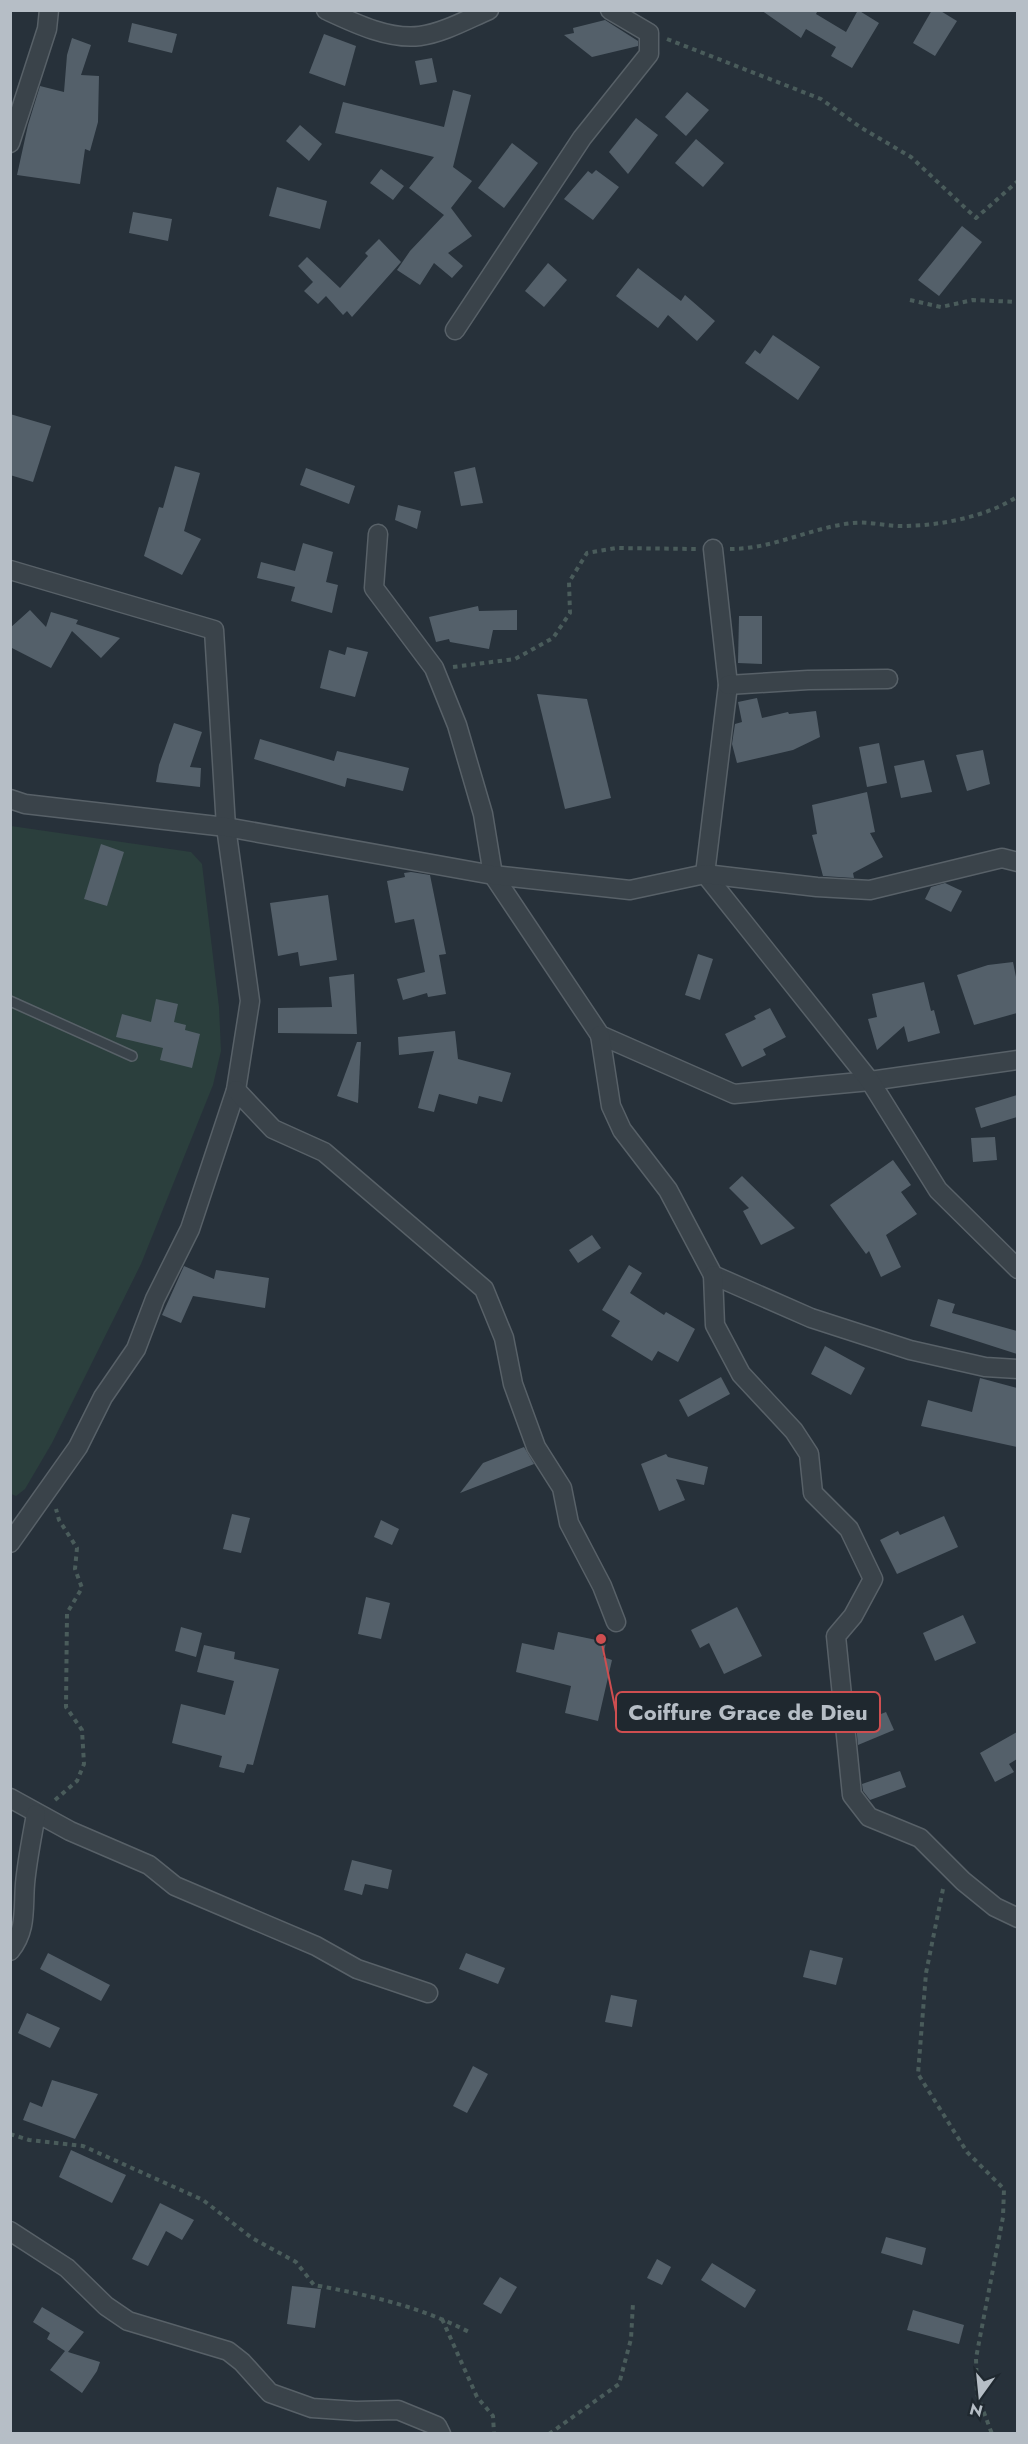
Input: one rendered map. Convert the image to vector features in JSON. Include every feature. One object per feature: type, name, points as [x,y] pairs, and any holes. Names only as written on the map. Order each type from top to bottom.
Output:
[{"type":"street","points":[[10,143],[47,29],[49,10]]},
{"type":"street","points":[[327,10],[350,16],[391,34],[420,36],[489,10]]},
{"type":"street","points":[[455,330],[582,138],[650,54],[649,33],[610,10]]},
{"type":"street","points":[[378,534],[374,588],[434,668],[456,725],[483,814],[493,875],[600,1035],[611,1107],[622,1130],[668,1190],[713,1275],[716,1325],[741,1374],[794,1431],[809,1454],[813,1492],[849,1529],[873,1579],[853,1616],[836,1636],[852,1795],[869,1817],[920,1838],[995,1907],[1017,1918]]},
{"type":"street","points":[[713,549],[728,685],[705,874],[870,1081],[938,1190],[1017,1269]]},
{"type":"street","points":[[10,570],[214,630],[226,827],[250,1000],[236,1090],[190,1229],[155,1299],[136,1349],[103,1397],[78,1447],[10,1543]]},
{"type":"street","points":[[728,685],[808,680],[888,680]]},
{"type":"street","points":[[10,799],[25,804],[226,827],[493,875],[630,890],[705,874],[817,887],[870,890],[1002,858],[1017,862]]},
{"type":"street","points":[[600,1035],[734,1094],[870,1081],[1017,1060]]},
{"type":"street","points":[[236,1090],[273,1129],[324,1152],[484,1289],[504,1338],[513,1384],[536,1447],[562,1488],[569,1523],[602,1586],[616,1622]]},
{"type":"street","points":[[713,1275],[812,1318],[910,1350],[985,1366],[1017,1369]]},
{"type":"street","points":[[10,1798],[36,1814],[112,1851],[149,1865],[175,1886],[316,1946],[357,1969],[428,1993]]},
{"type":"street","points":[[10,1951],[20,1940],[25,1918],[25,1884],[36,1814]]},
{"type":"street","points":[[10,2231],[67,2268],[106,2306],[128,2321],[228,2351],[270,2393],[312,2408],[356,2411],[398,2410],[437,2426],[441,2433]]},
{"type":"lane","points":[[10,1001],[132,1056]]},
{"type":"path","points":[[649,33],[821,99],[860,127],[910,157],[976,218],[1017,181]]},
{"type":"path","points":[[910,300],[941,307],[973,300],[1017,302]]},
{"type":"path","points":[[36,1814],[76,1781],[84,1764],[82,1730],[66,1707],[66,1612],[82,1588],[75,1569],[77,1548],[59,1520],[50,1485]]},
{"type":"path","points":[[947,1865],[926,1973],[918,2074],[967,2152],[1004,2189],[1003,2217],[976,2358],[977,2394],[992,2433]]},
{"type":"path","points":[[10,2134],[29,2140],[83,2146],[202,2199],[252,2238],[296,2262],[314,2285],[383,2298],[441,2318],[468,2332]]},
{"type":"path","points":[[549,2433],[619,2384],[631,2339],[633,2303]]},
{"type":"path","points":[[441,2318],[477,2397],[493,2416],[494,2433]]},
{"type":"green space","points":[[11,826],[191,852],[202,864],[219,1007],[221,1051],[213,1085],[141,1264],[52,1443],[25,1489],[16,1496],[11,1494]]},
{"type":"building","points":[[761,10],[818,10],[816,14],[846,32],[858,10],[879,23],[852,68],[831,56],[836,47],[806,29],[801,38]]},
{"type":"building","points":[[932,10],[939,10],[957,21],[935,56],[913,43]]},
{"type":"building","points":[[605,20],[638,41],[638,46],[592,57],[564,35],[574,33],[573,28]]},
{"type":"building","points":[[132,23],[177,34],[172,53],[128,42]]},
{"type":"building","points":[[324,34],[356,46],[345,86],[309,73]]},
{"type":"building","points":[[72,38],[91,45],[81,75],[99,76],[98,122],[90,151],[85,149],[80,184],[17,175],[28,125],[40,86],[64,92],[67,55]]},
{"type":"building","points":[[432,58],[437,82],[420,85],[415,61]]},
{"type":"building","points":[[453,90],[471,95],[453,167],[472,181],[451,208],[472,236],[448,253],[463,266],[452,278],[434,263],[420,285],[397,270],[410,251],[444,215],[409,188],[434,157],[335,133],[343,102],[444,127]]},
{"type":"building","points":[[687,92],[709,110],[686,136],[665,117]]},
{"type":"building","points":[[636,118],[658,135],[628,174],[609,152]]},
{"type":"building","points":[[300,125],[322,144],[309,161],[286,141]]},
{"type":"building","points":[[696,139],[724,163],[703,187],[675,163]]},
{"type":"building","points":[[512,143],[538,163],[504,208],[478,188]]},
{"type":"building","points":[[381,169],[404,186],[393,200],[370,183]]},
{"type":"building","points":[[596,170],[619,187],[593,220],[564,199],[588,171],[592,174]]},
{"type":"building","points":[[277,187],[327,201],[320,229],[269,216]]},
{"type":"building","points":[[133,212],[172,219],[168,241],[129,233]]},
{"type":"building","points":[[962,226],[982,242],[939,296],[918,280]]},
{"type":"building","points":[[379,239],[401,262],[352,317],[347,311],[343,315],[326,296],[318,304],[304,291],[313,282],[298,266],[307,257],[340,288],[368,256],[365,253]]},
{"type":"building","points":[[548,263],[567,280],[544,307],[525,291]]},
{"type":"building","points":[[638,268],[681,301],[685,295],[715,321],[697,341],[668,315],[658,328],[616,296]]},
{"type":"building","points":[[773,335],[820,367],[798,400],[745,363],[755,350],[760,354]]},
{"type":"building","points":[[10,414],[51,426],[33,482],[10,475]]},
{"type":"building","points":[[175,466],[200,473],[184,531],[201,539],[182,575],[144,556],[159,507],[163,508]]},
{"type":"building","points":[[475,467],[483,503],[461,506],[454,472]]},
{"type":"building","points":[[306,468],[355,486],[349,504],[300,485]]},
{"type":"building","points":[[398,505],[421,511],[417,529],[395,520]]},
{"type":"building","points":[[303,543],[333,552],[326,582],[338,585],[332,613],[291,601],[295,587],[257,578],[261,562],[295,571]]},
{"type":"building","points":[[478,606],[479,611],[517,610],[517,630],[493,630],[489,649],[450,642],[449,639],[436,642],[429,617]]},
{"type":"building","points":[[30,610],[46,627],[51,612],[78,620],[76,624],[120,638],[101,658],[72,631],[51,668],[10,647],[10,628]]},
{"type":"building","points":[[739,616],[762,616],[762,664],[738,663]]},
{"type":"building","points":[[347,647],[368,652],[355,697],[320,688],[329,650],[345,655]]},
{"type":"building","points":[[537,694],[587,699],[611,798],[565,809]]},
{"type":"building","points":[[757,698],[762,718],[788,712],[789,714],[816,711],[820,737],[793,750],[737,763],[732,744],[735,724],[742,722],[738,702]]},
{"type":"building","points":[[174,723],[202,732],[190,767],[201,768],[200,787],[156,782],[159,765]]},
{"type":"building","points":[[260,739],[334,761],[337,751],[409,768],[403,791],[347,778],[345,787],[254,759]]},
{"type":"building","points":[[879,743],[887,783],[867,787],[859,747]]},
{"type":"building","points":[[983,750],[990,784],[967,791],[956,755]]},
{"type":"building","points":[[924,760],[932,792],[901,798],[894,766]]},
{"type":"building","points":[[867,792],[875,832],[870,833],[883,857],[853,873],[854,878],[823,876],[812,835],[817,834],[812,805]]},
{"type":"building","points":[[101,844],[124,852],[107,906],[84,899]]},
{"type":"building","points":[[404,873],[430,875],[446,954],[439,955],[446,994],[428,997],[427,993],[403,1000],[397,979],[425,972],[414,919],[395,923],[387,881],[405,877]]},
{"type":"building","points":[[945,883],[962,891],[951,912],[925,899],[931,887]]},
{"type":"building","points":[[328,895],[337,960],[300,966],[298,952],[278,956],[270,903]]},
{"type":"building","points":[[698,954],[713,959],[700,1000],[685,995]]},
{"type":"building","points":[[1013,962],[1017,982],[1017,1013],[974,1025],[957,975],[988,965]]},
{"type":"building","points":[[354,974],[357,1034],[278,1033],[278,1008],[332,1007],[329,977]]},
{"type":"building","points":[[924,982],[931,1011],[934,1010],[940,1033],[908,1042],[904,1026],[877,1050],[868,1019],[877,1017],[872,994]]},
{"type":"building","points":[[156,999],[178,1004],[174,1022],[186,1025],[185,1030],[200,1034],[192,1068],[160,1060],[163,1048],[116,1037],[122,1014],[151,1022]]},
{"type":"building","points":[[770,1008],[786,1037],[763,1049],[766,1055],[742,1067],[725,1034],[756,1019],[754,1016]]},
{"type":"building","points":[[455,1031],[458,1059],[511,1073],[502,1102],[479,1096],[477,1104],[439,1094],[434,1112],[418,1108],[434,1051],[399,1055],[398,1037]]},
{"type":"building","points":[[357,1042],[361,1042],[358,1103],[337,1096]]},
{"type":"building","points":[[1017,1095],[1017,1117],[981,1128],[975,1108]]},
{"type":"building","points":[[995,1137],[997,1160],[973,1162],[971,1138]]},
{"type":"building","points":[[893,1160],[911,1185],[901,1192],[917,1214],[886,1235],[901,1267],[881,1277],[869,1251],[866,1254],[830,1205]]},
{"type":"building","points":[[742,1176],[795,1228],[761,1245],[743,1211],[749,1208],[729,1188]]},
{"type":"building","points":[[592,1235],[601,1248],[578,1263],[569,1250]]},
{"type":"building","points":[[629,1265],[642,1273],[630,1293],[664,1315],[666,1312],[695,1329],[678,1362],[658,1351],[652,1361],[611,1336],[620,1321],[602,1310]]},
{"type":"building","points":[[184,1266],[214,1279],[216,1270],[269,1278],[265,1308],[193,1296],[181,1323],[162,1315]]},
{"type":"building","points":[[938,1299],[955,1304],[952,1313],[1017,1331],[1017,1354],[930,1326]]},
{"type":"building","points":[[825,1346],[865,1368],[851,1395],[811,1374]]},
{"type":"building","points":[[721,1377],[730,1394],[688,1417],[679,1400]]},
{"type":"building","points":[[980,1378],[1017,1388],[1017,1447],[921,1426],[928,1400],[972,1412]]},
{"type":"building","points":[[524,1447],[534,1464],[460,1493],[483,1463]]},
{"type":"building","points":[[666,1454],[668,1457],[708,1467],[704,1485],[676,1479],[685,1500],[659,1511],[641,1464]]},
{"type":"building","points":[[232,1514],[250,1518],[241,1553],[223,1549]]},
{"type":"building","points":[[944,1516],[958,1547],[897,1574],[880,1540],[898,1531],[900,1535]]},
{"type":"building","points":[[381,1520],[399,1529],[392,1545],[374,1537]]},
{"type":"building","points":[[366,1597],[390,1603],[381,1639],[358,1634]]},
{"type":"building","points":[[737,1607],[762,1656],[724,1674],[709,1643],[700,1648],[691,1630]]},
{"type":"building","points":[[963,1615],[976,1643],[935,1661],[923,1633]]},
{"type":"building","points":[[181,1627],[202,1633],[196,1657],[175,1651]]},
{"type":"building","points":[[558,1632],[606,1642],[603,1657],[612,1660],[598,1721],[565,1713],[571,1686],[516,1672],[522,1643],[554,1650]]},
{"type":"building","points":[[204,1645],[235,1652],[234,1659],[279,1669],[253,1765],[247,1764],[244,1773],[219,1767],[222,1756],[172,1743],[181,1704],[225,1715],[234,1681],[197,1672]]},
{"type":"building","points":[[886,1712],[894,1730],[858,1745],[856,1724]]},
{"type":"building","points":[[1017,1732],[1017,1759],[1009,1764],[1014,1772],[995,1782],[980,1753]]},
{"type":"building","points":[[900,1771],[906,1787],[870,1800],[863,1791],[862,1784]]},
{"type":"building","points":[[352,1860],[392,1870],[388,1889],[365,1884],[362,1895],[344,1890]]},
{"type":"building","points":[[810,1950],[843,1958],[836,1985],[803,1977]]},
{"type":"building","points":[[48,1953],[110,1985],[101,2001],[40,1969]]},
{"type":"building","points":[[466,1953],[505,1968],[498,1984],[459,1969]]},
{"type":"building","points":[[611,1995],[637,2000],[632,2027],[605,2022]]},
{"type":"building","points":[[27,2013],[60,2028],[50,2048],[18,2033]]},
{"type":"building","points":[[473,2066],[488,2074],[467,2113],[453,2106]]},
{"type":"building","points":[[52,2080],[98,2094],[75,2139],[23,2120],[30,2102],[42,2107]]},
{"type":"building","points":[[71,2150],[126,2175],[112,2203],[59,2177]]},
{"type":"building","points":[[160,2203],[194,2220],[182,2240],[166,2231],[148,2266],[132,2259]]},
{"type":"building","points":[[886,2237],[926,2248],[922,2265],[881,2253]]},
{"type":"building","points":[[657,2259],[671,2267],[662,2285],[647,2278]]},
{"type":"building","points":[[712,2263],[756,2290],[745,2308],[701,2280]]},
{"type":"building","points":[[500,2277],[517,2287],[501,2314],[483,2304]]},
{"type":"building","points":[[292,2286],[321,2289],[315,2328],[287,2324]]},
{"type":"building","points":[[42,2307],[84,2332],[68,2352],[100,2362],[97,2371],[82,2393],[50,2370],[65,2351],[47,2339],[50,2333],[33,2322]]},
{"type":"building","points":[[913,2310],[964,2325],[959,2344],[907,2330]]},
{"type":"place","name":"Coiffure Grace de Dieu","points":[[601,1639]]}]
